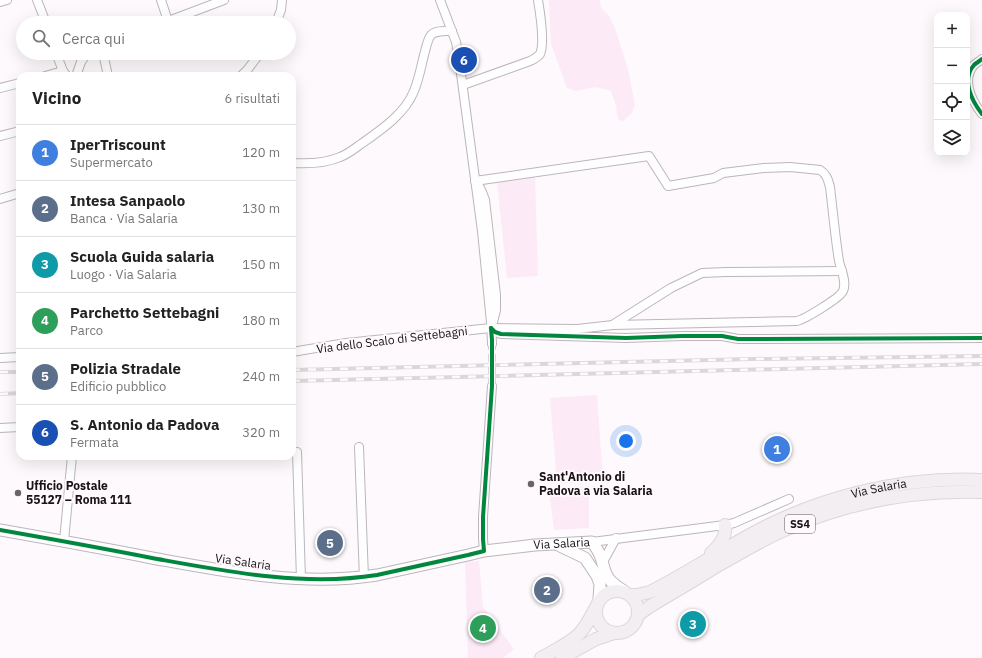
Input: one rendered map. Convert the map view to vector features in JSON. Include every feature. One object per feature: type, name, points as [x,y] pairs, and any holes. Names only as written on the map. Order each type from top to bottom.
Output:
[{"type":"main road","name":"Via Salaria","points":[[628,593],[637,595],[650,592],[761,529],[781,519],[823,503],[856,494],[896,486],[943,480],[982,480]]},
{"type":"main road","name":"Via Salaria","points":[[638,615],[649,606],[760,542],[801,523],[865,503],[914,494],[982,492]]},
{"type":"main road","points":[[701,563],[715,550],[722,540],[726,530],[725,525]]},
{"type":"main road","points":[[541,658],[578,635],[589,621],[598,603],[605,594],[611,591],[618,590],[628,593],[636,601],[638,615],[636,622],[626,632],[618,634],[608,632],[602,628],[597,621],[595,614],[598,603]]},
{"type":"main road","points":[[562,658],[596,639],[614,633]]},
{"type":"street","points":[[0,2],[7,0]]},
{"type":"street","points":[[38,0],[44,16]]},
{"type":"street","points":[[161,0],[165,16]]},
{"type":"street","points":[[182,16],[224,0]]},
{"type":"street","points":[[279,16],[282,0]]},
{"type":"street","points":[[440,0],[452,31],[458,53],[463,85],[483,242],[492,344]]},
{"type":"street","points":[[463,85],[530,61],[538,56],[542,47],[541,20],[538,0]]},
{"type":"street","points":[[296,162],[315,162],[340,157],[381,130],[399,114],[415,89],[427,45],[431,36],[437,32],[452,31]]},
{"type":"street","points":[[982,59],[975,65],[970,73],[968,84],[969,92],[982,114]]},
{"type":"street","points":[[59,60],[64,72]]},
{"type":"street","points":[[77,72],[82,60]]},
{"type":"street","points":[[105,60],[107,72]]},
{"type":"street","points":[[245,72],[255,60]]},
{"type":"street","points":[[0,88],[16,84]]},
{"type":"street","points":[[0,136],[16,132]]},
{"type":"street","points":[[475,180],[649,156],[668,186],[714,178],[723,173],[764,168],[790,167],[817,169],[823,171],[830,187],[842,271],[702,273],[671,288],[613,325]]},
{"type":"street","points":[[0,199],[16,194]]},
{"type":"street","name":"Via dello Scalo di Settebagni","points":[[296,351],[354,342],[491,328],[577,329],[613,325],[791,322],[800,320],[841,295],[844,290],[842,271]]},
{"type":"street","points":[[491,328],[495,332],[502,334],[626,338],[682,336],[722,336],[738,339],[982,338]]},
{"type":"street","points":[[0,358],[16,357]]},
{"type":"street","points":[[484,551],[483,517],[492,386]]},
{"type":"street","points":[[0,428],[16,427]]},
{"type":"street","points":[[359,447],[364,578]]},
{"type":"street","points":[[297,452],[301,579]]},
{"type":"street","points":[[64,541],[72,460]]},
{"type":"street","name":"Via Salaria","points":[[0,530],[188,564],[259,575],[301,579],[364,578],[484,551],[592,542],[725,525],[734,523],[789,499]]},
{"type":"street","points":[[602,566],[616,538]]},
{"type":"street","points":[[592,542],[601,556],[602,566],[608,578],[628,593]]},
{"type":"street","points":[[556,544],[585,558],[597,576],[600,584],[598,603]]},
{"type":"shaded area","points":[[549,0],[600,0],[601,8],[609,16],[616,31],[629,73],[635,106],[631,114],[623,121],[619,120],[617,115],[616,105],[611,91],[595,87],[576,91],[567,88],[551,44]]},
{"type":"shaded area","points":[[535,177],[538,276],[507,278],[497,182]]},
{"type":"shaded area","points":[[597,395],[603,480],[557,484],[550,398]]},
{"type":"shaded area","points":[[589,486],[589,528],[554,530],[549,490]]},
{"type":"shaded area","points":[[479,561],[483,607],[514,649],[503,658],[468,658],[465,562]]},
{"type":"tunnel","points":[[492,344],[492,386]]},
{"type":"railway","points":[[296,370],[753,359],[982,356]]},
{"type":"railway","points":[[296,381],[982,364]]},
{"type":"railway","points":[[0,372],[16,372]]},
{"type":"railway","points":[[0,394],[16,393]]},
{"type":"cycle path","points":[[982,59],[974,65],[968,77],[969,90],[982,114]]},
{"type":"cycle path","points":[[491,328],[495,332],[501,334],[626,338],[682,336],[722,336],[738,339],[982,338]]},
{"type":"cycle path","points":[[0,530],[207,568],[264,576],[292,578],[321,579],[377,575],[484,551],[483,517],[492,386],[491,328]]},
{"type":"place","name":"S. Antonio da Padova","points":[[464,60]]},
{"type":"place","name":"IperTriscount","points":[[777,449]]},
{"type":"place","name":"Sant'Antonio di Padova a via Salaria","points":[[531,484]]},
{"type":"place","name":"Ufficio Postale 55127 – Roma 111","points":[[18,493]]},
{"type":"place","name":"Polizia Stradale","points":[[330,543]]},
{"type":"place","name":"Intesa Sanpaolo","points":[[547,590]]},
{"type":"place","name":"Scuola Guida salaria","points":[[693,624]]},
{"type":"place","name":"Parchetto Settebagni","points":[[483,628]]}]
